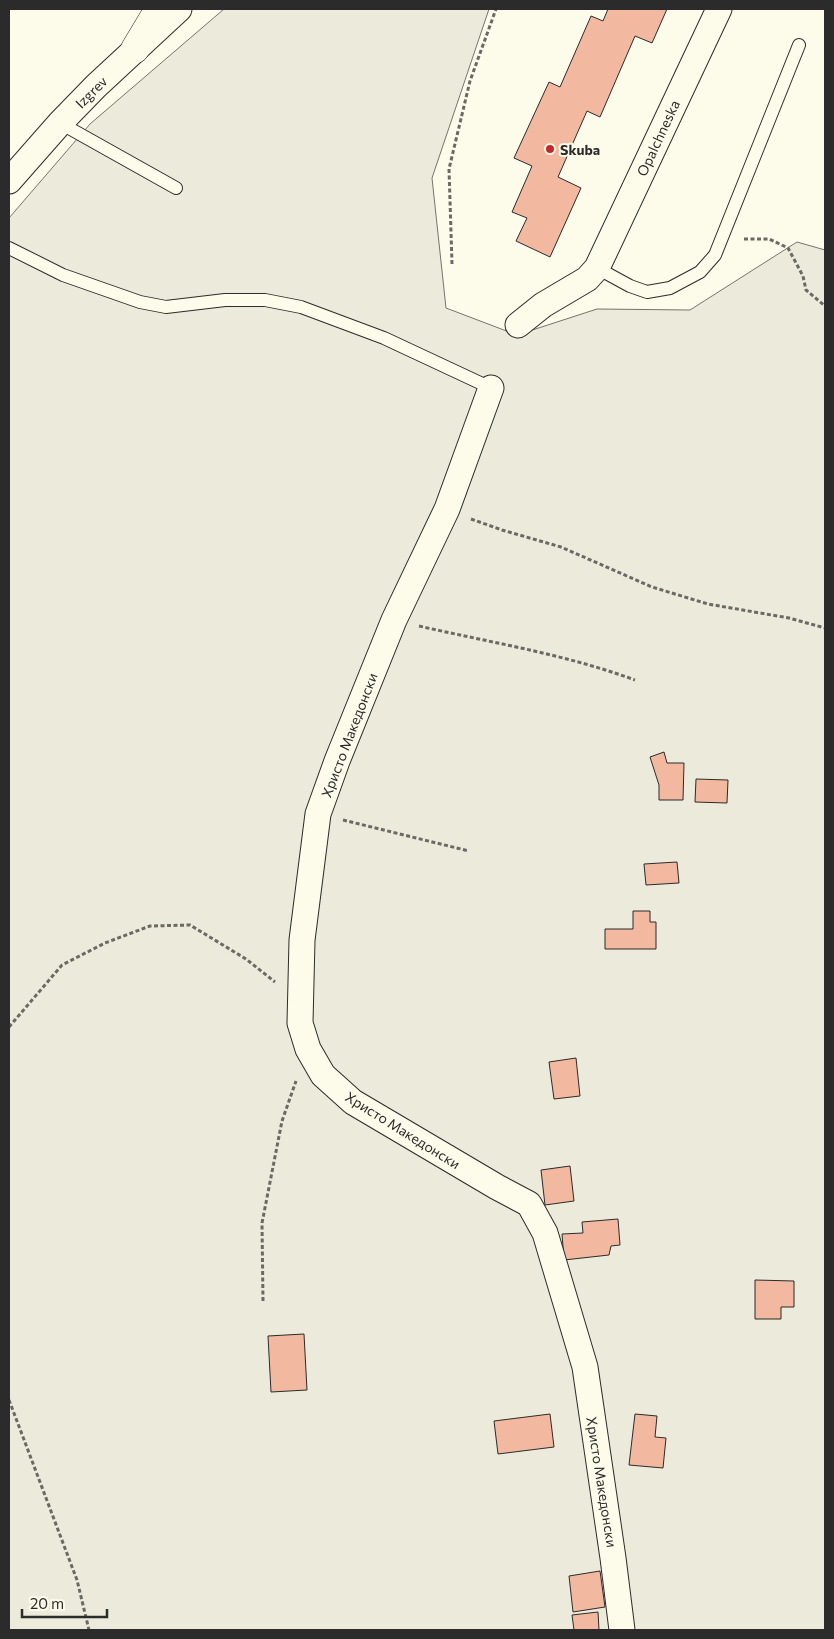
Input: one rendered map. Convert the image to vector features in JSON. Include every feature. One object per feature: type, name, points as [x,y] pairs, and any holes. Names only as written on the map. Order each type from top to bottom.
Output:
[{"type":"main road","points":[[135,49],[159,9]]},
{"type":"street","name":"Izgrev","points":[[9,181],[60,123],[135,49],[179,9]]},
{"type":"street","name":"Opalchneska","points":[[597,268],[719,9]]},
{"type":"street","points":[[518,325],[543,305],[587,280],[597,268]]},
{"type":"street","name":"Христо Македонски","points":[[491,388],[447,509],[394,620],[337,760],[318,814],[302,940],[300,1022],[308,1049],[323,1075],[354,1102],[497,1188],[529,1204],[545,1232],[584,1366],[622,1630]]},
{"type":"lane","points":[[597,268],[630,286],[647,292],[670,288],[700,272],[715,255],[799,45]]},
{"type":"lane","points":[[60,123],[176,188]]},
{"type":"lane","points":[[9,248],[63,275],[140,302],[166,307],[225,300],[265,300],[301,307],[384,338],[491,388]]},
{"type":"path","points":[[452,264],[449,169],[470,81],[496,9]]},
{"type":"path","points":[[715,255],[739,239],[769,239],[788,248],[803,276],[806,290],[825,306]]},
{"type":"path","points":[[447,509],[502,530],[560,547],[652,587],[708,604],[781,616],[825,628]]},
{"type":"path","points":[[394,620],[537,650],[635,680]]},
{"type":"path","points":[[318,814],[469,851]]},
{"type":"path","points":[[9,1027],[62,965],[106,943],[150,926],[190,925],[246,959],[300,1004]]},
{"type":"path","points":[[262,1302],[262,1222],[282,1121],[308,1049]]},
{"type":"path","points":[[9,1400],[77,1580],[89,1630]]},
{"type":"shaded area","points":[[224,9],[489,9],[432,178],[446,308],[517,335],[597,309],[690,310],[797,242],[825,250],[825,1630],[9,1630],[9,218],[90,124]]},
{"type":"building","points":[[608,9],[667,9],[652,43],[635,36],[600,117],[587,111],[558,177],[581,188],[550,257],[516,241],[527,218],[512,212],[532,166],[514,158],[549,82],[560,87],[591,16],[603,21]]},
{"type":"building","points":[[664,752],[667,763],[684,763],[683,800],[659,800],[659,785],[650,757]]},
{"type":"building","points":[[696,779],[728,780],[727,803],[695,802]]},
{"type":"building","points":[[677,862],[679,883],[646,885],[644,864]]},
{"type":"building","points":[[633,911],[650,911],[650,922],[656,922],[656,949],[605,949],[605,929],[633,929]]},
{"type":"building","points":[[576,1058],[580,1096],[554,1099],[549,1062]]},
{"type":"building","points":[[570,1166],[574,1201],[545,1205],[541,1170]]},
{"type":"building","points":[[618,1219],[620,1245],[611,1246],[609,1255],[564,1260],[562,1234],[583,1233],[582,1222]]},
{"type":"building","points":[[755,1280],[794,1281],[794,1307],[781,1307],[781,1319],[755,1319]]},
{"type":"building","points":[[304,1334],[307,1390],[271,1392],[268,1336]]},
{"type":"building","points":[[550,1414],[554,1447],[498,1454],[494,1421]]},
{"type":"building","points":[[635,1414],[657,1416],[655,1437],[666,1438],[663,1468],[629,1465]]},
{"type":"building","points":[[600,1571],[605,1607],[573,1612],[569,1576]]},
{"type":"building","points":[[598,1612],[599,1630],[574,1630],[572,1615]]},
{"type":"place","name":"Skuba","points":[[550,149]]}]
